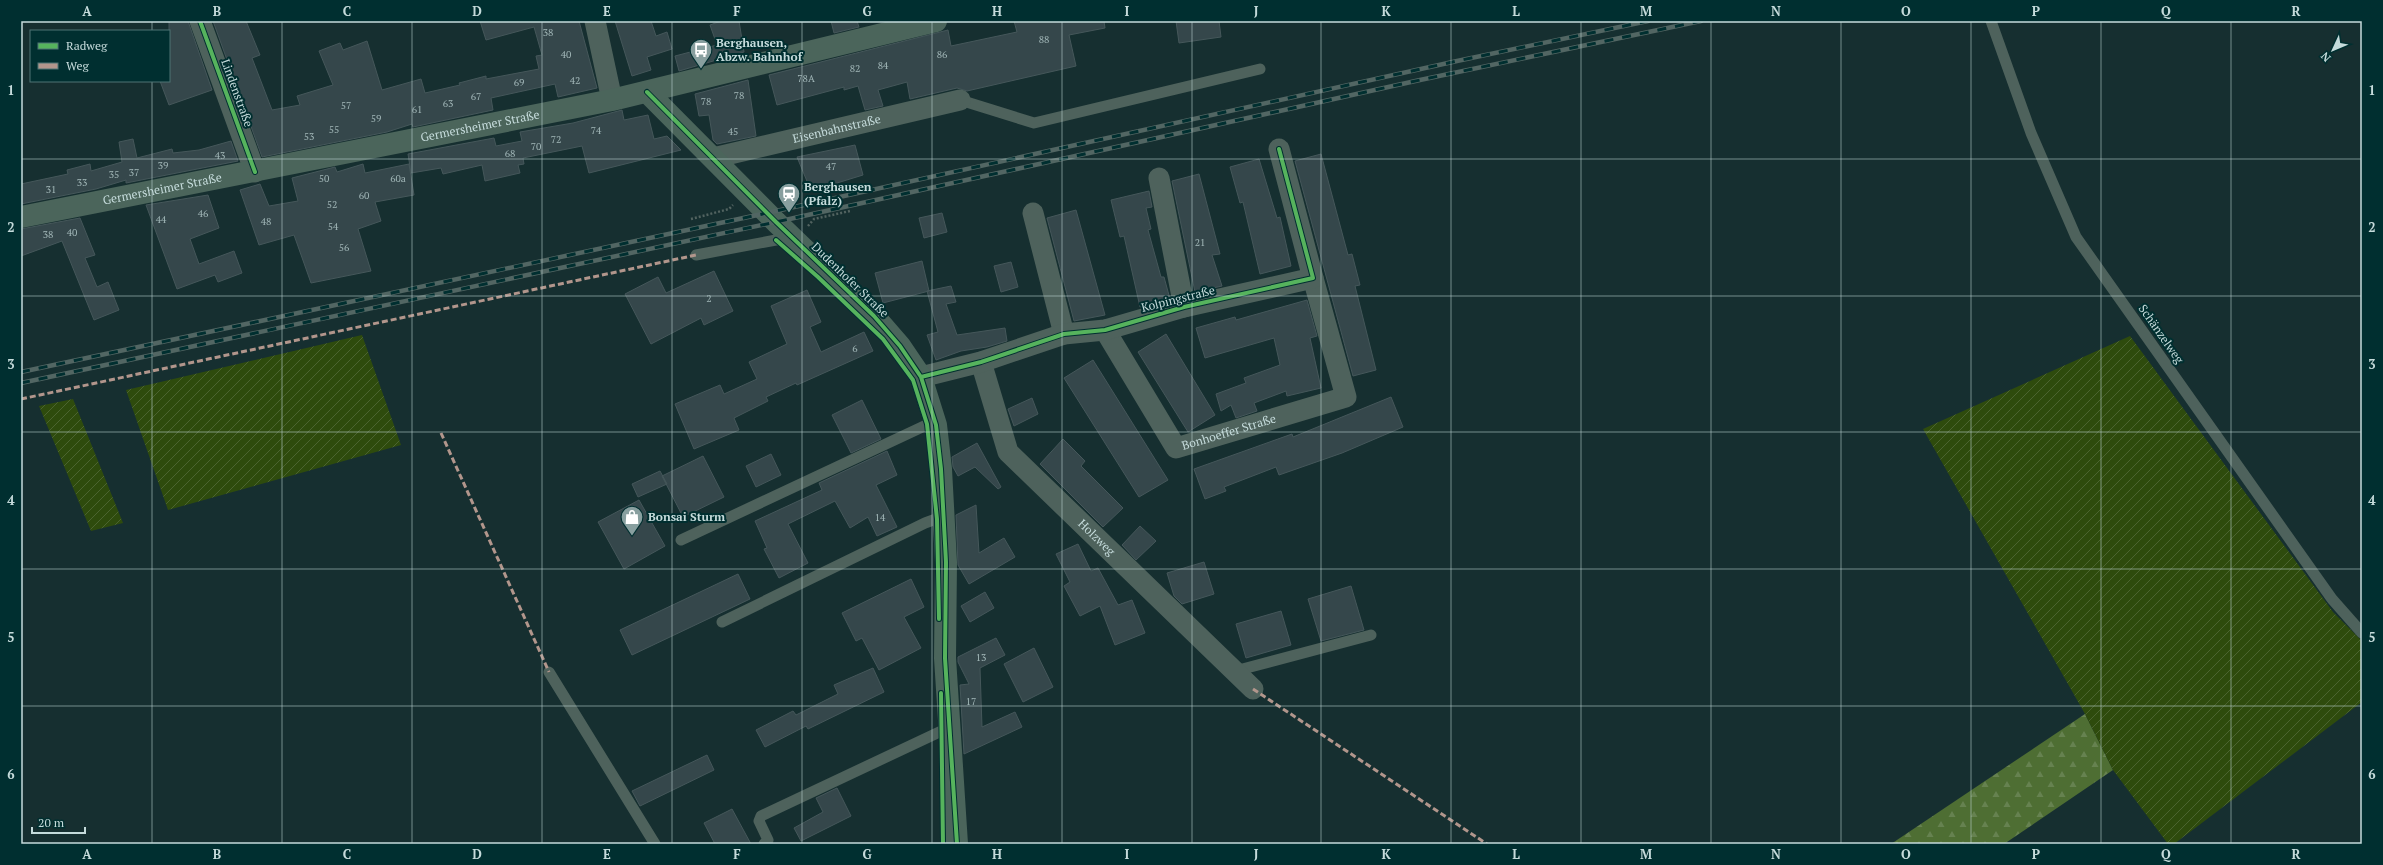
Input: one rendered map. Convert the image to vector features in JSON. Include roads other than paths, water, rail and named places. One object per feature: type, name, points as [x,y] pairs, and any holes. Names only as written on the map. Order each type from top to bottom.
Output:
[{"type":"main road","name":"Germersheimer Straße","points":[[21,217],[255,172],[612,100],[936,21]]},
{"type":"main road","name":"Dudenhofer Straße","points":[[647,92],[794,240],[874,316],[900,346],[921,377],[935,421],[941,469],[946,562],[946,658],[957,813],[957,844]]},
{"type":"main road","name":"Dudenhofer Straße","points":[[957,813],[971,844]]},
{"type":"street","name":"Lindenstraße","points":[[200,21],[255,172]]},
{"type":"street","points":[[595,21],[612,100]]},
{"type":"street","name":"Eisenbahnstraße","points":[[713,158],[960,100]]},
{"type":"street","points":[[1279,149],[1313,278]]},
{"type":"street","name":"Kolpingstraße","points":[[1159,178],[1184,307]]},
{"type":"street","points":[[1033,214],[1064,334]]},
{"type":"street","name":"Kolpingstraße","points":[[921,377],[981,362],[1064,334],[1105,330],[1184,307],[1313,278]]},
{"type":"street","name":"Bonhoeffer Straße","points":[[1105,330],[1176,448],[1346,397],[1313,278]]},
{"type":"street","name":"Holzweg","points":[[981,362],[1008,452],[1253,689]]},
{"type":"lane","name":"Schänzelweg","points":[[1991,21],[2031,133],[2076,238],[2332,599],[2362,634]]},
{"type":"lane","points":[[960,100],[1034,123],[1260,69]]},
{"type":"lane","points":[[696,255],[776,240],[794,240]]},
{"type":"lane","points":[[681,540],[935,421]]},
{"type":"lane","points":[[722,622],[925,523],[944,516]]},
{"type":"lane","points":[[1235,671],[1371,634]]},
{"type":"lane","points":[[549,672],[655,844]]},
{"type":"lane","points":[[764,844],[768,840],[759,821],[761,816],[950,727]]},
{"type":"railway","points":[[21,372],[767,213],[1457,61],[1648,21]]},
{"type":"railway","points":[[21,383],[776,222],[1420,80],[1701,21]]},
{"type":"place","name":"Berghausen, Abzw. Bahnhof","points":[[701,70]]},
{"type":"place","name":"Berghausen (Pfalz)","points":[[789,214]]},
{"type":"place","name":"Bonsai Sturm","points":[[632,536]]}]
